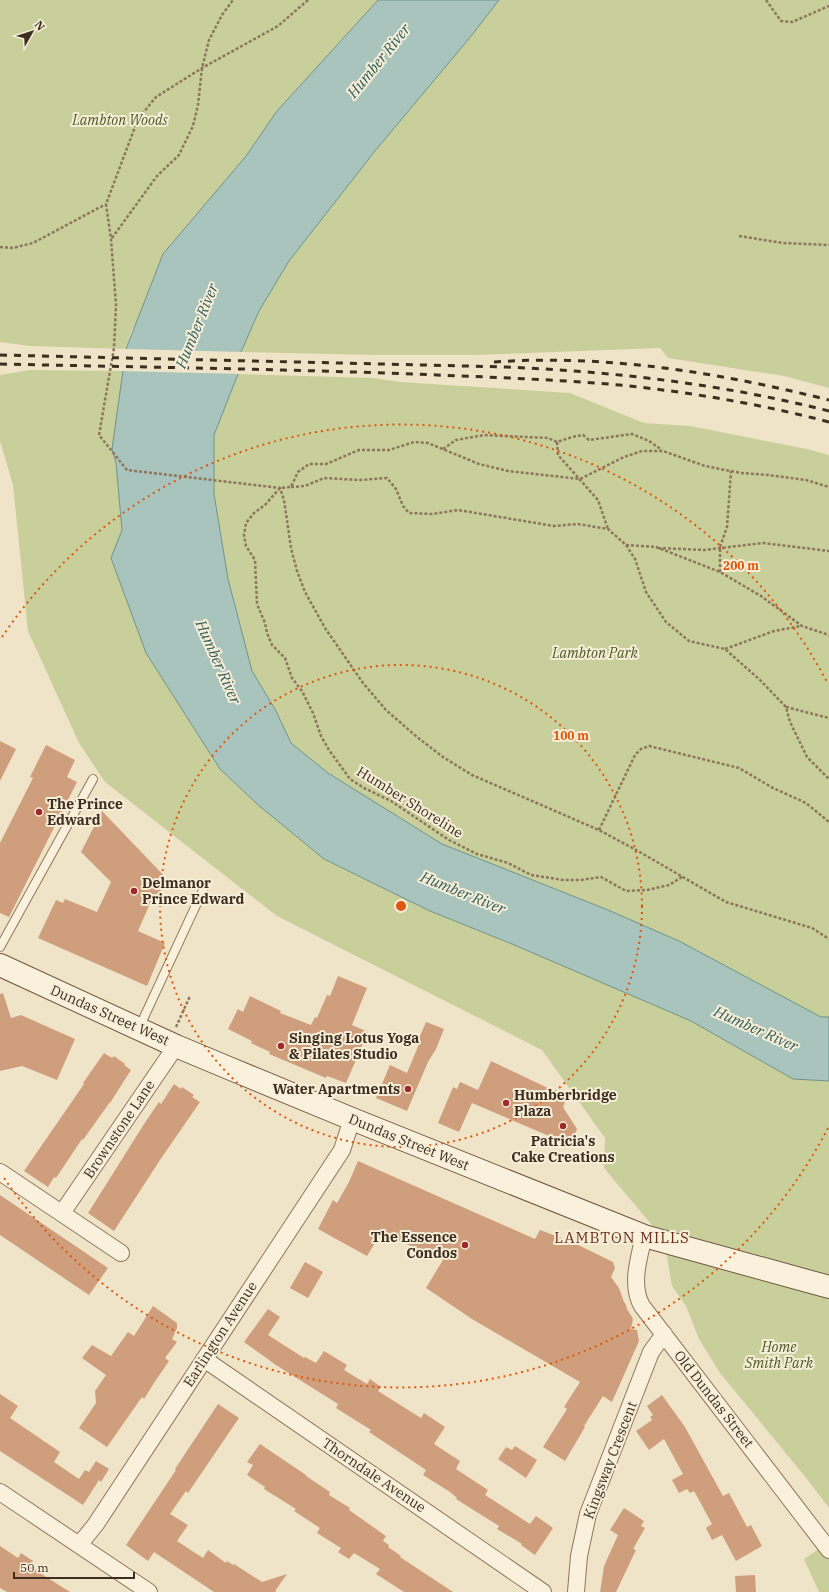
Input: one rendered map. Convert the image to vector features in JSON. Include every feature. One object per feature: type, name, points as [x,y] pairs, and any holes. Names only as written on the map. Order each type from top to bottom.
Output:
[{"type":"main road","name":"Dundas Street West","points":[[0,965],[173,1044],[352,1119],[644,1236],[829,1287]]},
{"type":"street","name":"Brownstone Lane","points":[[62,1213],[173,1044]]},
{"type":"street","name":"Earlington Avenue","points":[[80,1544],[96,1524],[342,1150],[352,1119]]},
{"type":"street","points":[[0,1172],[121,1253]]},
{"type":"street","name":"Old Dundas Street","points":[[644,1236],[636,1281],[638,1298],[642,1306],[829,1550]]},
{"type":"street","name":"Kingsway Crescent","points":[[576,1592],[579,1556],[588,1514],[651,1352],[664,1334]]},
{"type":"street","name":"Thorndale Avenue","points":[[204,1359],[543,1592]]},
{"type":"street","points":[[0,1492],[80,1544],[149,1592]]},
{"type":"lane","points":[[0,947],[93,779]]},
{"type":"lane","points":[[139,1028],[204,888]]},
{"type":"path","points":[[111,239],[157,176],[179,155],[193,126],[198,104],[202,68],[209,40],[222,15],[233,0]]},
{"type":"path","points":[[308,0],[278,26],[202,68],[156,98],[138,120],[106,204],[111,239],[116,305],[114,348],[99,435],[126,470],[280,488],[305,486],[324,478],[359,480],[387,478],[396,489],[403,506],[409,513],[432,514],[458,510],[554,526],[578,524],[608,529]]},
{"type":"path","points":[[766,0],[782,21],[787,23],[829,6]]},
{"type":"path","points":[[0,247],[13,248],[33,243],[106,204]]},
{"type":"path","points":[[739,236],[783,243],[829,245]]},
{"type":"path","points":[[443,450],[456,440],[484,435],[548,438],[557,442],[583,435],[589,440],[632,434],[650,441],[663,451],[705,466],[731,471],[806,480],[829,487]]},
{"type":"path","points":[[291,487],[298,472],[310,464],[326,464],[360,450],[389,450],[414,442],[428,443],[479,464],[508,471],[580,479],[624,457],[642,451],[663,451]]},
{"type":"path","points":[[557,442],[558,455],[598,500],[608,529],[626,545],[635,560],[646,592],[666,622],[689,641],[725,649],[760,680],[786,707],[790,722],[807,757],[829,779]]},
{"type":"path","points":[[720,572],[720,547],[726,527],[731,471]]},
{"type":"path","points":[[280,488],[284,500],[291,548],[297,571],[305,592],[325,628],[363,684],[386,710],[417,737],[443,757],[472,775],[599,830],[726,902],[812,928],[829,939]]},
{"type":"path","name":"Humber Shoreline","points":[[280,488],[254,513],[246,523],[244,535],[246,546],[255,560],[257,604],[272,645],[285,658],[292,678],[302,691],[313,713],[321,736],[350,779],[364,788],[391,800],[448,840],[477,854],[508,863],[530,875],[575,880],[600,877],[626,891],[647,890],[669,885],[682,877]]},
{"type":"path","points":[[626,545],[704,550],[762,543],[829,551]]},
{"type":"path","points":[[656,547],[720,572],[761,596],[802,626],[829,635]]},
{"type":"path","points":[[725,649],[774,631],[802,626]]},
{"type":"path","points":[[786,707],[829,718]]},
{"type":"path","points":[[599,830],[635,755],[641,749],[649,746],[684,753],[716,763],[739,768],[773,788],[806,804],[829,822]]},
{"type":"path","points":[[173,1044],[190,996]]},
{"type":"green space","name":"Lambton Woods","points":[[0,0],[378,0],[277,111],[132,330],[126,349],[30,346],[0,342]]},
{"type":"green space","points":[[499,0],[829,0],[829,388],[784,376],[668,358],[660,348],[475,355],[374,355],[241,352],[259,311],[289,261],[375,151],[472,35]]},
{"type":"green space","name":"Home Smith Park","points":[[29,370],[123,371],[112,449],[116,463],[122,530],[111,558],[146,653],[220,769],[257,804],[324,859],[430,911],[512,944],[691,1021],[793,1079],[829,1081],[829,1508],[720,1373],[699,1339],[686,1306],[672,1286],[666,1251],[651,1224],[604,1168],[605,1138],[542,1050],[277,916],[105,782],[79,743],[28,631],[13,485],[0,441],[0,375]]},
{"type":"green space","name":"Lambton Park","points":[[238,374],[373,378],[400,382],[570,393],[644,423],[690,426],[807,449],[829,455],[829,1017],[821,1017],[608,910],[442,844],[328,773],[291,743],[276,711],[252,671],[228,579],[214,494],[214,435]]},
{"type":"green space","points":[[829,1542],[829,1592],[819,1592],[804,1559]]},
{"type":"water","name":"Humber River","points":[[378,0],[499,0],[472,35],[375,151],[289,261],[259,311],[241,352],[238,374],[214,435],[214,494],[228,579],[252,671],[276,711],[291,743],[328,773],[442,844],[608,910],[679,941],[821,1017],[829,1017],[829,1081],[793,1079],[691,1021],[512,944],[430,911],[324,859],[257,804],[220,769],[146,653],[111,558],[122,530],[116,463],[112,449],[126,349],[163,254],[246,156],[277,111]]},
{"type":"pier","points":[[124,349],[243,352],[240,374],[121,371]]},
{"type":"building","points":[[0,741],[16,749],[0,781]]},
{"type":"building","name":"The Prince Edward","points":[[46,745],[75,760],[67,777],[77,782],[9,917],[0,913],[0,843],[33,778],[30,777]]},
{"type":"building","name":"Delmanor Prince Edward","points":[[102,811],[170,882],[152,899],[138,931],[165,943],[147,986],[38,938],[56,900],[63,903],[65,899],[97,912],[111,882],[81,852]]},
{"type":"building","points":[[338,976],[367,988],[352,1025],[368,1032],[346,1083],[327,1076],[326,1078],[269,1054],[270,1052],[251,1043],[252,1041],[228,1029],[238,1009],[243,1012],[250,996],[281,1011],[280,1013],[311,1025],[315,1017],[317,1018],[327,995],[330,996]]},
{"type":"building","points":[[3,993],[11,1018],[21,1015],[75,1039],[57,1080],[22,1066],[0,1071],[0,994]]},
{"type":"building","points":[[426,1022],[444,1029],[407,1111],[376,1098],[390,1065],[407,1073]]},
{"type":"building","points":[[104,1053],[112,1058],[114,1056],[131,1070],[110,1103],[48,1187],[24,1171]]},
{"type":"building","name":"Humberbridge Plaza","points":[[491,1061],[554,1091],[552,1096],[565,1102],[563,1107],[577,1129],[570,1145],[472,1103],[459,1132],[438,1123],[453,1087],[457,1089],[460,1082],[478,1090]]},
{"type":"building","points":[[174,1084],[181,1089],[182,1087],[194,1095],[192,1097],[200,1102],[114,1231],[88,1213],[144,1124],[159,1102],[161,1104]]},
{"type":"building","points":[[358,1161],[535,1239],[540,1230],[572,1242],[613,1262],[615,1268],[611,1277],[619,1288],[627,1309],[633,1319],[631,1329],[637,1330],[639,1341],[612,1402],[603,1396],[584,1426],[585,1427],[565,1461],[543,1447],[567,1409],[564,1407],[580,1382],[472,1319],[426,1288],[443,1260],[381,1233],[367,1256],[318,1229],[333,1200],[337,1203],[349,1182]]},
{"type":"building","points":[[0,1195],[108,1268],[89,1295],[0,1235]]},
{"type":"building","points":[[305,1262],[323,1272],[308,1298],[290,1288]]},
{"type":"building","points":[[153,1306],[177,1323],[177,1328],[172,1339],[177,1342],[165,1358],[169,1361],[144,1399],[142,1397],[107,1447],[79,1428],[96,1403],[95,1391],[106,1375],[82,1358],[92,1345],[111,1356],[128,1332],[134,1336]]},
{"type":"building","points":[[268,1309],[280,1317],[268,1335],[304,1358],[305,1357],[316,1363],[324,1351],[347,1365],[344,1370],[367,1384],[370,1379],[381,1387],[378,1391],[421,1418],[424,1413],[445,1427],[434,1444],[460,1461],[456,1469],[488,1490],[485,1495],[530,1524],[536,1516],[553,1528],[535,1555],[521,1545],[522,1544],[497,1529],[499,1526],[456,1499],[457,1498],[450,1492],[423,1475],[426,1470],[369,1432],[371,1430],[336,1408],[338,1404],[276,1365],[244,1342]]},
{"type":"building","points":[[0,1394],[18,1406],[10,1418],[60,1452],[54,1462],[79,1479],[85,1470],[89,1472],[96,1461],[109,1469],[101,1482],[99,1480],[83,1505],[0,1451]]},
{"type":"building","points":[[662,1395],[685,1427],[723,1496],[729,1493],[747,1527],[751,1525],[762,1546],[736,1561],[722,1535],[712,1540],[706,1528],[712,1524],[694,1491],[690,1493],[687,1489],[679,1493],[672,1480],[683,1474],[664,1439],[649,1450],[636,1431],[652,1420],[650,1417],[653,1415],[647,1406]]},
{"type":"building","points":[[218,1404],[239,1418],[188,1493],[186,1491],[170,1514],[188,1525],[177,1541],[203,1558],[208,1550],[226,1563],[227,1561],[233,1565],[234,1564],[262,1582],[287,1574],[275,1591],[277,1592],[214,1592],[154,1552],[148,1561],[126,1545]]},
{"type":"building","points":[[260,1444],[330,1492],[329,1495],[350,1508],[349,1510],[386,1536],[383,1541],[389,1545],[388,1547],[401,1556],[400,1557],[453,1592],[404,1592],[376,1574],[380,1569],[354,1553],[349,1559],[338,1552],[341,1548],[317,1533],[320,1528],[294,1511],[296,1509],[264,1489],[265,1487],[247,1475],[253,1465],[247,1462]]},
{"type":"building","points":[[515,1446],[537,1460],[526,1478],[498,1459],[506,1447],[512,1450]]},
{"type":"building","points":[[624,1508],[644,1521],[641,1526],[645,1528],[633,1549],[636,1550],[616,1592],[600,1592],[604,1566],[618,1535],[610,1530]]},
{"type":"building","points":[[0,1546],[18,1558],[21,1553],[33,1561],[29,1566],[70,1592],[7,1592],[0,1588]]},
{"type":"building","points":[[755,1575],[756,1592],[736,1592],[735,1576]]},
{"type":"railway","points":[[0,355],[548,369],[669,381],[749,393],[829,411]]},
{"type":"railway","points":[[494,362],[536,360],[621,363],[705,374],[788,390],[829,400]]},
{"type":"railway","points":[[0,364],[362,372],[516,378],[593,383],[646,388],[725,399],[829,422]]},
{"type":"place","name":"The Prince Edward","points":[[39,812]]},
{"type":"place","name":"Delmanor Prince Edward","points":[[134,891]]},
{"type":"place","name":"Singing Lotus Yoga & Pilates Studio","points":[[281,1046]]},
{"type":"place","name":"Water Apartments","points":[[408,1089]]},
{"type":"place","name":"Humberbridge Plaza","points":[[506,1103]]},
{"type":"place","name":"Patricia's Cake Creations","points":[[563,1126]]},
{"type":"place","name":"The Essence Condos","points":[[465,1245]]},
{"type":"district","name":"LAMBTON MILLS","points":[[622,1238]]}]
